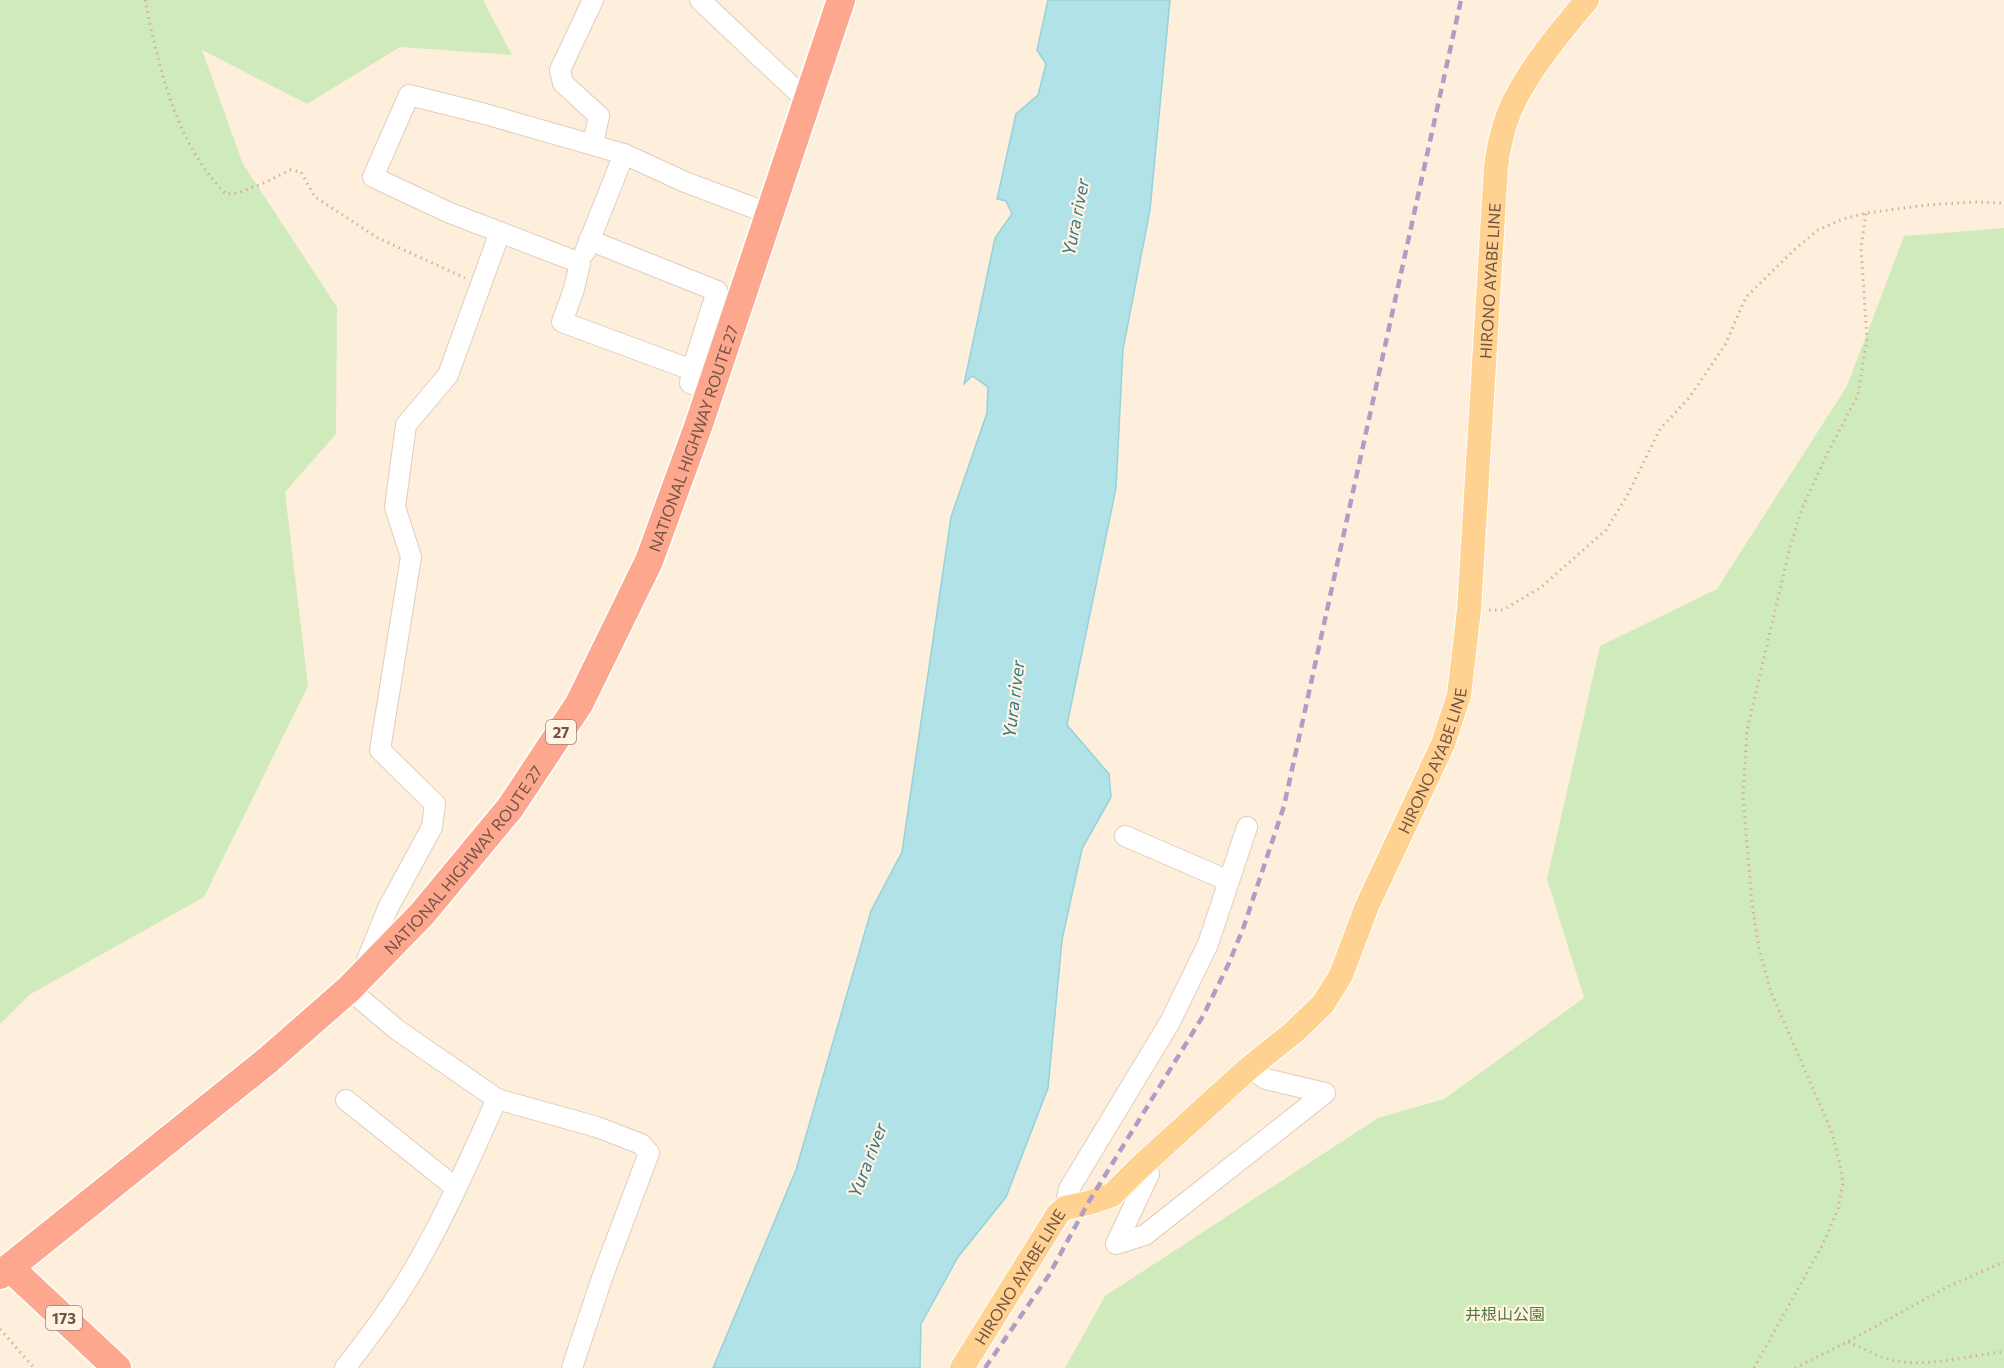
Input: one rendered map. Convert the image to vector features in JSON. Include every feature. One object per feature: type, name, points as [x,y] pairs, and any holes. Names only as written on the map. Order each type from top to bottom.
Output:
[{"type":"highway","name":"NATIONAL HIGHWAY ROUTE 27","points":[[4,1267],[268,1060],[350,989],[422,914],[510,808],[579,704],[649,561],[699,424],[701,380],[770,214],[841,0]]},
{"type":"highway","name":"173","points":[[4,1267],[117,1368]]},
{"type":"main road","name":"HIRONO AYABE LINE","points":[[962,1368],[1058,1214],[1065,1208],[1112,1195],[1249,1068],[1294,1032],[1323,1004],[1341,975],[1367,906],[1443,744],[1459,694],[1469,610],[1499,145],[1506,119],[1519,94],[1559,33],[1587,0]]},
{"type":"street","points":[[593,0],[560,70],[562,83],[599,116],[593,144]]},
{"type":"street","points":[[700,0],[807,101]]},
{"type":"street","points":[[580,263],[450,213],[373,177],[410,95],[624,154],[685,182],[770,214]]},
{"type":"street","points":[[589,240],[717,291],[701,380],[562,322],[574,289],[580,263],[589,240],[624,154]]},
{"type":"street","points":[[371,967],[367,960],[388,908],[432,827],[435,804],[380,750],[411,557],[395,507],[406,425],[448,375],[500,232]]},
{"type":"street","points":[[1065,1208],[1069,1189],[1170,1022],[1208,944],[1247,827]]},
{"type":"street","points":[[1125,836],[1228,881]]},
{"type":"street","points":[[350,989],[396,1029],[497,1099],[597,1126],[641,1144],[649,1153],[602,1278],[572,1368]]},
{"type":"street","points":[[1139,1168],[1149,1174],[1116,1244],[1145,1234],[1325,1093],[1266,1079],[1249,1068]]},
{"type":"street","points":[[345,1368],[375,1330],[414,1269],[456,1188],[497,1099]]},
{"type":"street","points":[[346,1100],[456,1188]]},
{"type":"path","points":[[145,0],[155,49],[171,101],[184,133],[216,184],[226,194],[238,193],[290,170],[301,172],[315,197],[378,238],[480,286]]},
{"type":"path","points":[[1469,610],[1503,610],[1540,588],[1606,530],[1628,496],[1660,429],[1689,398],[1725,345],[1746,297],[1818,230],[1843,219],[1866,213],[1927,205],[2004,203]]},
{"type":"path","points":[[1754,1368],[1823,1244],[1838,1209],[1843,1183],[1830,1130],[1771,992],[1759,948],[1752,904],[1743,796],[1748,730],[1790,547],[1805,501],[1858,395],[1868,339],[1862,248],[1866,213]]},
{"type":"path","points":[[1795,1368],[1949,1286],[2004,1262]]},
{"type":"path","points":[[0,1329],[34,1368]]},
{"type":"path","points":[[1847,1342],[1896,1360],[1937,1362],[2004,1352]]},
{"type":"green space","points":[[0,0],[483,0],[512,55],[400,47],[307,104],[202,50],[243,164],[337,307],[336,434],[285,492],[308,686],[204,897],[29,995],[0,1024]]},
{"type":"green space","name":"井根山公園","points":[[2004,228],[2004,1368],[1065,1368],[1105,1296],[1378,1118],[1444,1099],[1584,998],[1547,879],[1600,646],[1717,589],[1847,386],[1904,236]]},
{"type":"water","name":"Yura river","points":[[1048,0],[1170,0],[1150,210],[1123,349],[1116,488],[1067,725],[1109,774],[1111,797],[1082,849],[1062,940],[1048,1088],[1006,1197],[958,1257],[921,1324],[920,1368],[713,1368],[796,1170],[871,911],[902,852],[951,517],[987,413],[988,387],[972,376],[964,384],[995,238],[1012,214],[1006,201],[997,199],[1016,114],[1038,95],[1046,64],[1037,50]]},
{"type":"railway","points":[[985,1368],[1049,1275],[1088,1203],[1203,1016],[1244,926],[1284,806],[1461,0]]}]
